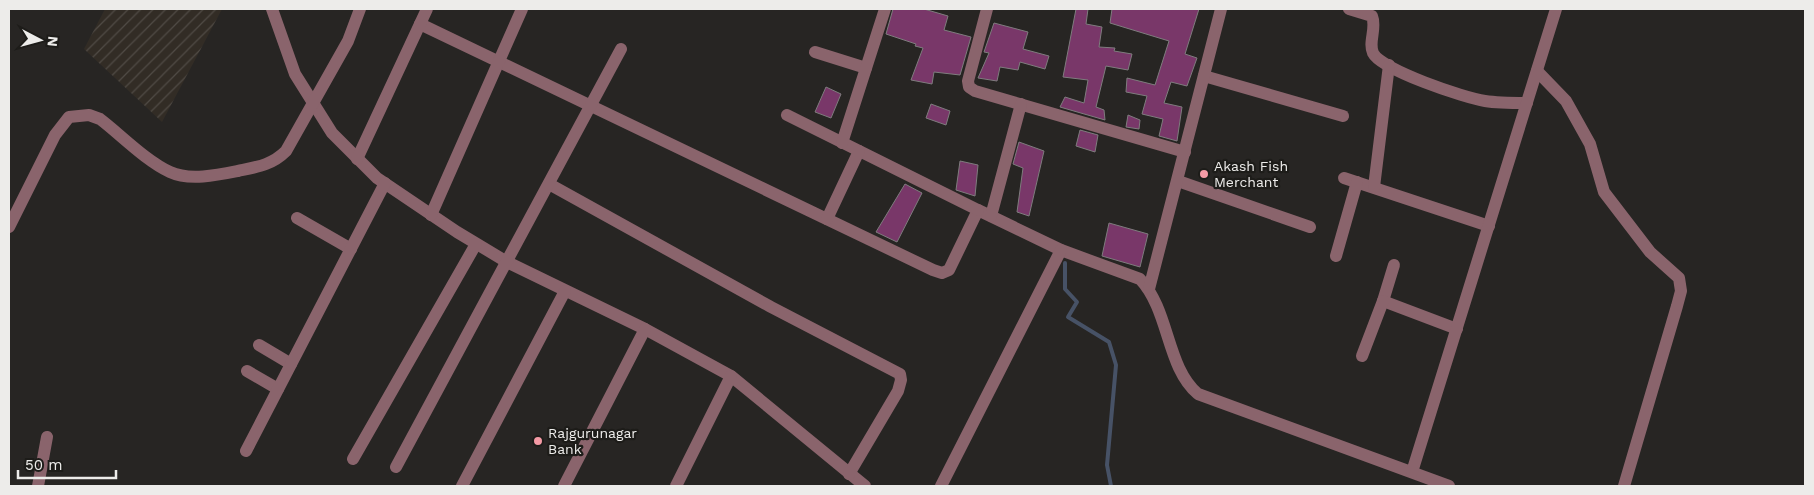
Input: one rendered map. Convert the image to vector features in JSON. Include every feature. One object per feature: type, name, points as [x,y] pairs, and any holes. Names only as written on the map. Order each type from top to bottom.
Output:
[{"type":"street","points":[[272,9],[295,74],[332,133],[356,160],[384,183],[431,216],[507,262],[645,329],[731,376],[857,482],[898,391],[901,380],[900,374],[771,307],[549,184]]},
{"type":"street","points":[[9,227],[55,135],[69,117],[89,115],[100,119],[171,172],[192,176],[220,174],[274,162],[286,151],[304,116],[314,104],[348,41],[360,9]]},
{"type":"street","points":[[356,160],[427,9]]},
{"type":"street","points":[[431,216],[522,9]]},
{"type":"street","points":[[842,143],[886,9]]},
{"type":"street","points":[[987,9],[968,81],[969,87],[1185,152]]},
{"type":"street","points":[[1149,289],[1221,9]]},
{"type":"street","points":[[1348,9],[1372,16],[1375,22],[1372,48],[1374,54],[1390,65],[1432,87],[1484,101],[1527,103]]},
{"type":"street","points":[[1412,472],[1556,9]]},
{"type":"street","points":[[420,24],[499,60],[942,273],[949,270],[978,210]]},
{"type":"street","points":[[396,467],[621,49]]},
{"type":"street","points":[[815,52],[866,68]]},
{"type":"street","points":[[1374,187],[1390,65]]},
{"type":"street","points":[[1537,71],[1566,101],[1590,144],[1604,192],[1650,252],[1679,278],[1680,291],[1677,306],[1624,486]]},
{"type":"street","points":[[1204,76],[1343,116]]},
{"type":"street","points":[[991,216],[1021,104]]},
{"type":"street","points":[[787,115],[1062,250],[1140,279],[1149,289],[1158,306],[1176,358],[1191,388],[1198,394],[1449,486]]},
{"type":"street","points":[[827,219],[859,151]]},
{"type":"street","points":[[1344,178],[1489,226]]},
{"type":"street","points":[[1178,181],[1310,227]]},
{"type":"street","points":[[1336,256],[1358,182]]},
{"type":"street","points":[[246,451],[384,183]]},
{"type":"street","points":[[297,218],[351,248]]},
{"type":"street","points":[[353,460],[476,244]]},
{"type":"street","points":[[941,486],[1062,250]]},
{"type":"street","points":[[1362,356],[1383,301],[1394,265]]},
{"type":"street","points":[[462,486],[565,291]]},
{"type":"street","points":[[1383,301],[1457,329]]},
{"type":"street","points":[[564,486],[645,329]]},
{"type":"street","points":[[259,345],[291,364]]},
{"type":"street","points":[[246,371],[278,389]]},
{"type":"street","points":[[676,486],[731,376]]},
{"type":"street","points":[[38,486],[47,437]]},
{"type":"shaded area","points":[[105,9],[222,9],[162,122],[84,49]]},
{"type":"building","points":[[893,9],[924,9],[948,16],[944,30],[971,37],[960,75],[934,72],[932,84],[911,80],[923,48],[886,34]]},
{"type":"building","points":[[1076,9],[1088,9],[1086,24],[1102,27],[1099,47],[1115,48],[1114,51],[1132,54],[1128,70],[1106,66],[1096,107],[1104,110],[1105,120],[1060,107],[1065,97],[1084,103],[1088,80],[1063,77]]},
{"type":"building","points":[[1112,9],[1199,9],[1185,54],[1197,58],[1187,86],[1171,82],[1164,103],[1182,107],[1177,141],[1159,136],[1163,119],[1142,114],[1147,96],[1126,92],[1127,78],[1155,85],[1169,41],[1110,23]]},
{"type":"building","points":[[994,23],[1028,32],[1023,49],[1049,56],[1045,69],[1020,62],[1018,70],[1000,67],[997,81],[978,78],[989,53],[984,52]]},
{"type":"building","points":[[826,87],[841,94],[831,118],[815,112]]},
{"type":"building","points":[[931,104],[950,111],[946,125],[926,118]]},
{"type":"building","points":[[1128,115],[1140,120],[1139,129],[1126,127]]},
{"type":"building","points":[[1080,130],[1098,135],[1095,152],[1076,146]]},
{"type":"building","points":[[1019,142],[1044,151],[1029,216],[1017,212],[1023,168],[1013,164]]},
{"type":"building","points":[[960,161],[978,165],[975,196],[956,190]]},
{"type":"building","points":[[905,184],[922,193],[897,242],[876,232]]},
{"type":"building","points":[[1109,223],[1148,234],[1140,267],[1102,256]]},
{"type":"waterway","points":[[1065,263],[1065,289],[1077,302],[1068,317],[1109,342],[1116,365],[1107,465],[1111,486]]},
{"type":"place","name":"Akash Fish Merchant","points":[[1204,174]]},
{"type":"place","name":"Rajgurunagar Bank","points":[[538,441]]}]
